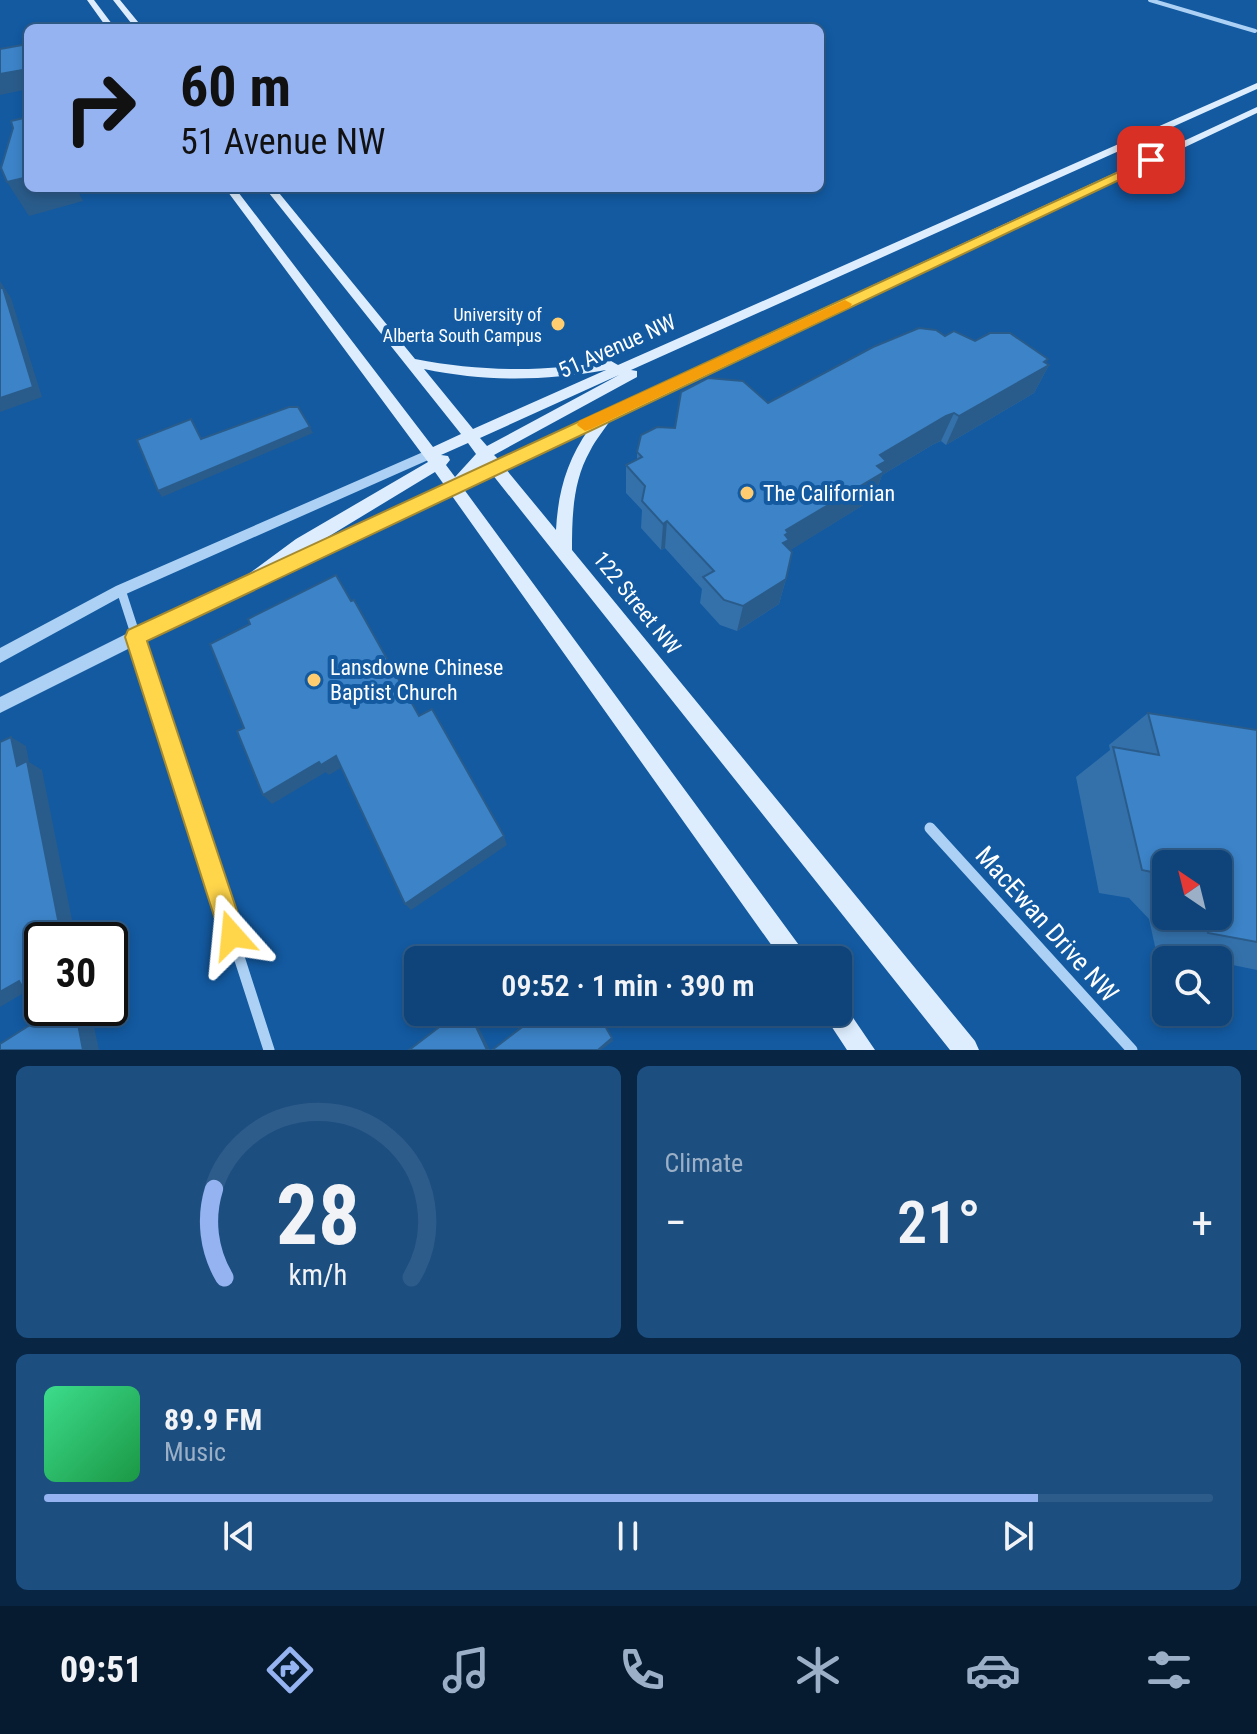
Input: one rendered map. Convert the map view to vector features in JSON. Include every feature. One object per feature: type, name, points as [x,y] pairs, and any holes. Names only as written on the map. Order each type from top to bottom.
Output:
[{"type":"main road","points":[[90,0],[108,24]]},
{"type":"main road","points":[[116,0],[136,24]]},
{"type":"main road","name":"51 Avenue NW","points":[[249,583],[302,544],[471,435],[1257,86]]},
{"type":"main road","points":[[491,460],[607,414],[1257,110]]},
{"type":"main road","points":[[233,192],[434,459],[786,946]]},
{"type":"main road","name":"122 Street NW","points":[[273,192],[966,1050]]},
{"type":"main road","points":[[452,487],[491,460],[726,321]]},
{"type":"main road","points":[[411,362],[485,376],[533,378],[640,360]]},
{"type":"main road","points":[[564,555],[563,505],[572,469],[586,442],[607,414]]},
{"type":"main road","points":[[844,1026],[862,1050]]},
{"type":"street","points":[[1150,0],[1255,31]]},
{"type":"street","points":[[0,656],[121,590],[434,459]]},
{"type":"street","points":[[0,705],[452,487]]},
{"type":"street","points":[[121,590],[269,1050]]},
{"type":"street","name":"MacEwan Drive NW","points":[[930,828],[1132,1050]]},
{"type":"building","points":[[24,45],[24,70],[0,74],[0,49]]},
{"type":"building","points":[[24,118],[24,178],[7,182],[1,168],[13,128],[11,121]]},
{"type":"building","points":[[0,288],[3,288],[33,387],[0,398]]},
{"type":"building","name":"The Californian","points":[[919,328],[936,330],[945,336],[954,331],[975,341],[990,333],[1010,333],[1048,359],[1044,362],[1049,365],[959,416],[954,413],[946,416],[880,455],[886,461],[877,466],[884,472],[786,530],[789,540],[783,543],[792,552],[786,579],[743,606],[724,600],[703,577],[714,571],[667,521],[663,524],[642,501],[645,486],[626,465],[642,457],[637,452],[641,435],[657,427],[675,428],[681,392],[708,378],[743,381],[768,403],[873,347]]},
{"type":"building","points":[[289,407],[298,407],[310,427],[158,491],[137,440],[191,419],[201,439]]},
{"type":"building","points":[[336,575],[351,601],[354,600],[419,716],[432,709],[504,836],[405,904],[336,756],[321,765],[319,762],[263,795],[237,731],[244,728],[210,644],[250,624],[248,619]]},
{"type":"building","points":[[1148,713],[1257,730],[1257,942],[1208,933],[1207,930],[1232,930],[1232,850],[1152,850],[1152,872],[1142,870],[1113,747],[1159,755]]},
{"type":"building","points":[[11,737],[17,766],[27,761],[58,922],[24,922],[24,989],[19,981],[0,992],[0,742]]},
{"type":"building","points":[[28,1026],[78,1026],[83,1050],[0,1050],[0,1044]]},
{"type":"building","points":[[441,1026],[476,1026],[487,1050],[409,1050]]},
{"type":"building","points":[[524,1026],[605,1026],[612,1038],[598,1050],[492,1050]]},
{"type":"slow traffic","points":[[585,425],[845,304]]},
{"type":"place","name":"University of Alberta South Campus","points":[[558,324]]},
{"type":"place","name":"The Californian","points":[[747,493]]},
{"type":"place","name":"Lansdowne Chinese Baptist Church","points":[[314,680]]},
{"type":"route","points":[[232,935],[136,637],[1151,160]]}]
